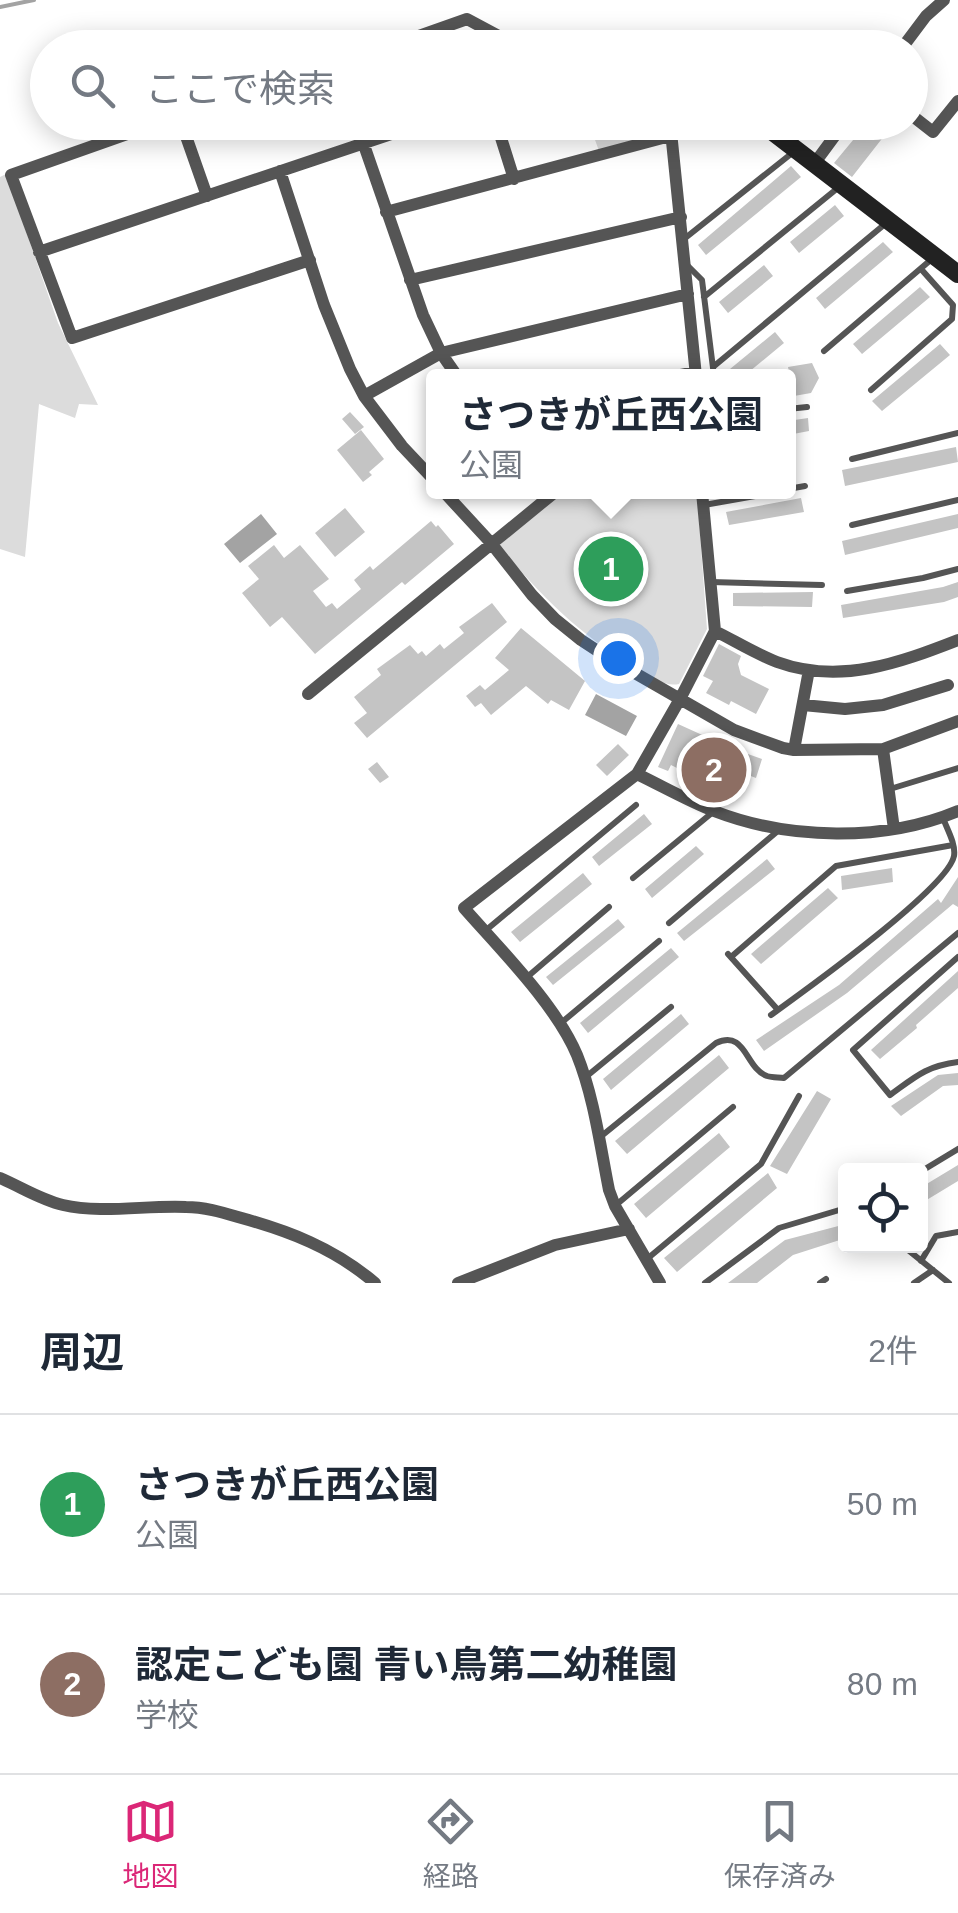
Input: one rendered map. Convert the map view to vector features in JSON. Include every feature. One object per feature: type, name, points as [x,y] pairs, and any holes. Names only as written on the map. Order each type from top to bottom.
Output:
[{"type":"street","points":[[916,30],[944,0]]},
{"type":"street","points":[[436,30],[467,19],[488,30]]},
{"type":"street","points":[[928,128],[934,132],[958,102]]},
{"type":"street","points":[[109,140],[11,174],[72,338],[310,260]]},
{"type":"street","points":[[188,140],[208,196]]},
{"type":"street","points":[[362,140],[431,335],[452,369]]},
{"type":"street","points":[[39,252],[375,140]]},
{"type":"street","points":[[502,140],[514,178]]},
{"type":"street","points":[[386,212],[635,140]]},
{"type":"street","points":[[671,140],[696,369]]},
{"type":"street","points":[[783,140],[887,222],[928,263],[958,274]]},
{"type":"street","points":[[814,164],[832,140]]},
{"type":"street","points":[[280,172],[338,344],[364,396],[426,472]]},
{"type":"street","points":[[410,280],[681,217]]},
{"type":"street","points":[[364,396],[441,353],[688,294]]},
{"type":"street","points":[[450,499],[555,619],[607,658],[734,730],[794,750],[883,749],[958,721]]},
{"type":"street","points":[[308,694],[544,499]]},
{"type":"street","points":[[660,1283],[609,1190],[576,1054],[560,1024],[464,908],[637,774],[715,630],[702,499]]},
{"type":"street","points":[[715,630],[776,662],[810,670],[867,670],[958,640]]},
{"type":"street","points":[[794,750],[810,670]]},
{"type":"street","points":[[803,705],[884,705],[948,685]]},
{"type":"street","points":[[883,749],[894,829]]},
{"type":"street","points":[[637,774],[714,811],[781,828],[834,833],[894,829],[958,811]]},
{"type":"street","points":[[0,1178],[46,1200],[75,1208],[187,1207],[254,1221],[320,1244],[375,1283]]},
{"type":"street","points":[[458,1283],[545,1248],[629,1229]]},
{"type":"lane","points":[[683,240],[796,150]]},
{"type":"lane","points":[[704,297],[841,185]]},
{"type":"lane","points":[[713,367],[887,222]]},
{"type":"lane","points":[[686,263],[702,280],[713,367]]},
{"type":"lane","points":[[824,351],[928,263],[953,305],[952,318],[871,390]]},
{"type":"lane","points":[[796,408],[808,406]]},
{"type":"lane","points":[[852,459],[958,433]]},
{"type":"lane","points":[[796,488],[805,486]]},
{"type":"lane","points":[[852,525],[958,500]]},
{"type":"lane","points":[[847,591],[958,569]]},
{"type":"lane","points":[[710,582],[822,585]]},
{"type":"lane","points":[[888,790],[958,768]]},
{"type":"lane","points":[[484,932],[636,804]]},
{"type":"lane","points":[[632,878],[714,811]]},
{"type":"lane","points":[[942,818],[953,844],[954,854],[933,888],[826,976],[775,1012],[729,956],[836,866],[953,844]]},
{"type":"lane","points":[[669,923],[781,828]]},
{"type":"lane","points":[[525,979],[609,908]]},
{"type":"lane","points":[[598,1139],[723,1040],[730,1038],[737,1043],[766,1076],[784,1078],[958,932]]},
{"type":"lane","points":[[560,1024],[659,941]]},
{"type":"lane","points":[[958,957],[853,1050],[890,1094],[926,1069],[958,1062]]},
{"type":"lane","points":[[584,1077],[671,1007]]},
{"type":"lane","points":[[646,1260],[760,1164],[799,1096]]},
{"type":"lane","points":[[615,1206],[733,1107]]},
{"type":"lane","points":[[928,1167],[958,1149]]},
{"type":"lane","points":[[705,1283],[779,1228],[838,1210]]},
{"type":"lane","points":[[921,1261],[936,1236],[958,1232]]},
{"type":"lane","points":[[911,1253],[949,1283]]},
{"type":"lane","points":[[914,1283],[933,1270]]},
{"type":"shaded area","points":[[595,140],[639,140],[599,151]]},
{"type":"shaded area","points":[[6,174],[58,323],[98,405],[79,404],[75,418],[39,404],[25,557],[0,549],[0,177]]},
{"type":"shaded area","points":[[550,499],[698,499],[707,629],[679,684],[656,679],[582,630],[548,600],[499,546]]},
{"type":"shaded area","points":[[261,514],[277,534],[240,563],[224,544]]},
{"type":"shaded area","points":[[596,694],[637,716],[626,736],[585,715]]},
{"type":"building","points":[[853,140],[881,140],[852,177],[834,163]]},
{"type":"building","points":[[791,166],[801,177],[706,255],[698,245]]},
{"type":"building","points":[[835,205],[844,216],[799,253],[790,242]]},
{"type":"building","points":[[883,242],[893,252],[825,309],[816,298]]},
{"type":"building","points":[[764,265],[773,276],[728,313],[719,302]]},
{"type":"building","points":[[920,287],[930,297],[862,354],[853,344]]},
{"type":"building","points":[[775,332],[784,343],[752,369],[730,369]]},
{"type":"building","points":[[940,344],[950,355],[882,411],[872,401]]},
{"type":"building","points":[[812,363],[819,378],[811,393],[796,396],[796,369],[788,367]]},
{"type":"building","points":[[350,412],[364,427],[355,434],[342,419]]},
{"type":"building","points":[[808,418],[809,431],[796,433],[796,420]]},
{"type":"building","points":[[361,430],[384,459],[363,482],[337,450]]},
{"type":"building","points":[[956,447],[958,462],[845,486],[842,470]]},
{"type":"building","points":[[801,498],[804,512],[729,525],[726,512]]},
{"type":"building","points":[[345,508],[365,532],[335,557],[315,533]]},
{"type":"building","points":[[958,514],[958,528],[845,555],[842,541]]},
{"type":"building","points":[[431,521],[454,544],[315,654],[282,617],[270,627],[242,593],[259,579],[248,566],[274,545],[284,558],[300,545],[329,579],[313,591],[326,607],[332,603],[337,609],[361,589],[354,580],[370,566],[373,570]]},
{"type":"building","points":[[958,582],[958,597],[944,602],[843,618],[841,605]]},
{"type":"building","points":[[813,592],[812,607],[733,606],[733,593]]},
{"type":"building","points":[[492,603],[507,622],[367,738],[354,723],[367,713],[354,697],[381,675],[377,669],[410,645],[426,656],[440,644],[444,649],[464,633],[459,627]]},
{"type":"building","points":[[521,628],[585,681],[569,710],[551,700],[548,704],[526,686],[491,715],[481,703],[475,707],[466,696],[480,685],[485,690],[509,670],[495,658]]},
{"type":"building","points":[[719,644],[741,656],[741,675],[769,689],[756,714],[706,693],[713,681],[703,676]]},
{"type":"building","points":[[678,724],[762,759],[756,778],[706,759],[704,766],[682,756],[677,768],[671,765],[668,771],[658,767]]},
{"type":"building","points":[[618,744],[629,755],[607,776],[596,765]]},
{"type":"building","points":[[377,762],[389,777],[380,783],[368,769]]},
{"type":"building","points":[[644,814],[652,824],[599,866],[592,857]]},
{"type":"building","points":[[696,846],[704,854],[652,898],[645,889]]},
{"type":"building","points":[[767,859],[775,869],[684,941],[677,933]]},
{"type":"building","points":[[892,868],[893,882],[842,890],[841,876]]},
{"type":"building","points":[[583,873],[592,884],[520,942],[511,932]]},
{"type":"building","points":[[958,877],[958,907],[953,904],[847,993],[764,1051],[756,1040],[839,985],[938,899],[941,903]]},
{"type":"building","points":[[828,888],[838,898],[761,964],[751,954]]},
{"type":"building","points":[[618,919],[625,927],[553,985],[546,977]]},
{"type":"building","points":[[671,948],[679,957],[588,1033],[580,1023]]},
{"type":"building","points":[[958,971],[958,988],[880,1059],[871,1050]]},
{"type":"building","points":[[681,1014],[689,1024],[611,1090],[603,1079]]},
{"type":"building","points":[[719,1055],[729,1068],[627,1154],[615,1141]]},
{"type":"building","points":[[958,1073],[958,1085],[943,1086],[901,1116],[891,1106],[938,1075]]},
{"type":"building","points":[[817,1091],[831,1099],[787,1174],[770,1166]]},
{"type":"building","points":[[719,1133],[730,1147],[646,1218],[634,1204]]},
{"type":"building","points":[[958,1165],[958,1181],[928,1199],[928,1183]]},
{"type":"building","points":[[768,1173],[777,1188],[677,1272],[664,1258]]},
{"type":"building","points":[[838,1226],[838,1241],[793,1255],[757,1283],[728,1283],[785,1240]]},
{"type":"waterway","points":[[0,7],[34,0]]},
{"type":"place","name":"さつきが丘西公園","points":[[611,569]]},
{"type":"place","name":"認定こども園 青い鳥第二幼稚園","points":[[714,770]]}]
